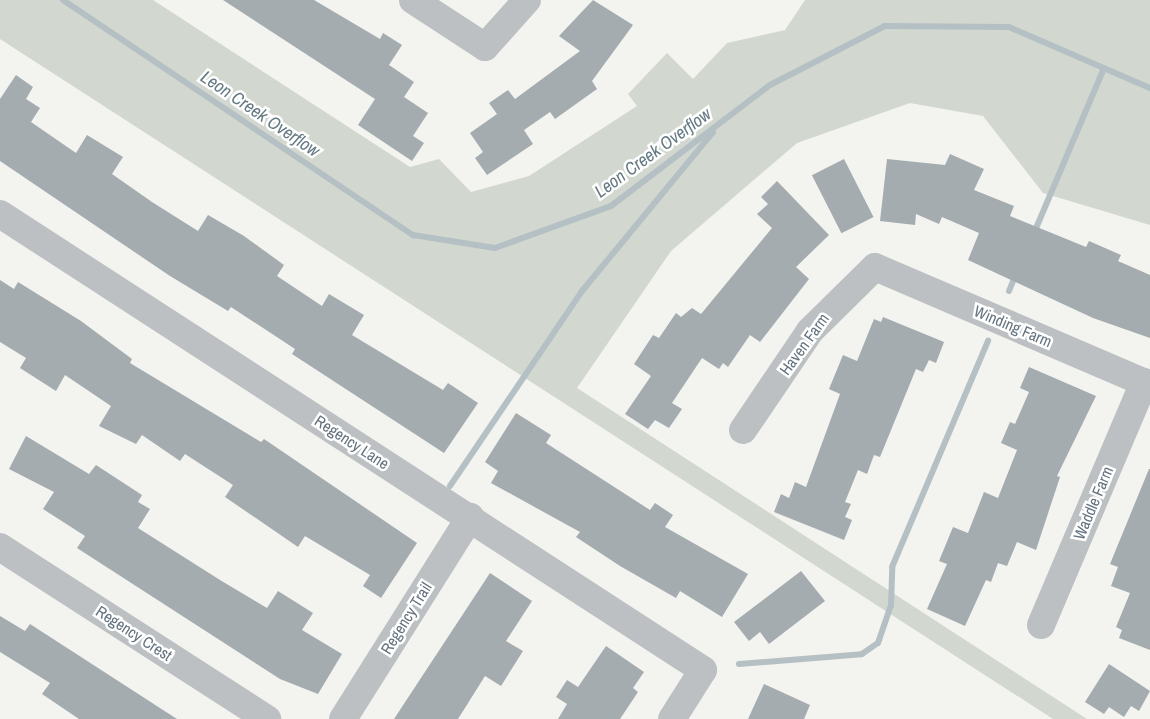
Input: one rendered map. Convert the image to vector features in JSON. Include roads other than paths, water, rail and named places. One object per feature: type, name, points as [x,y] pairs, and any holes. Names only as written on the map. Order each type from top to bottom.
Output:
[{"type":"street","points":[[413,0],[485,46],[527,0]]},
{"type":"street","name":"Regency Lane","points":[[0,214],[470,517],[703,670],[672,719]]},
{"type":"street","name":"Winding Farm","points":[[875,267],[1147,384]]},
{"type":"street","name":"Haven Farm","points":[[744,430],[810,331],[875,267]]},
{"type":"street","name":"Waddle Farm","points":[[1042,625],[1147,384]]},
{"type":"street","name":"Regency Trail","points":[[343,719],[470,517]]},
{"type":"street","name":"Regency Crest","points":[[0,547],[267,719]]},
{"type":"waterway","name":"Leon Creek Overflow","points":[[63,0],[413,235],[495,248],[611,206],[770,85],[885,26],[1009,27],[1150,88]]},
{"type":"waterway","points":[[1034,233],[1104,68]]},
{"type":"waterway","points":[[450,486],[582,291],[713,132]]},
{"type":"waterway","points":[[1009,291],[1016,274]]},
{"type":"waterway","points":[[739,664],[862,654],[878,643],[891,605],[892,567],[988,341]]}]
